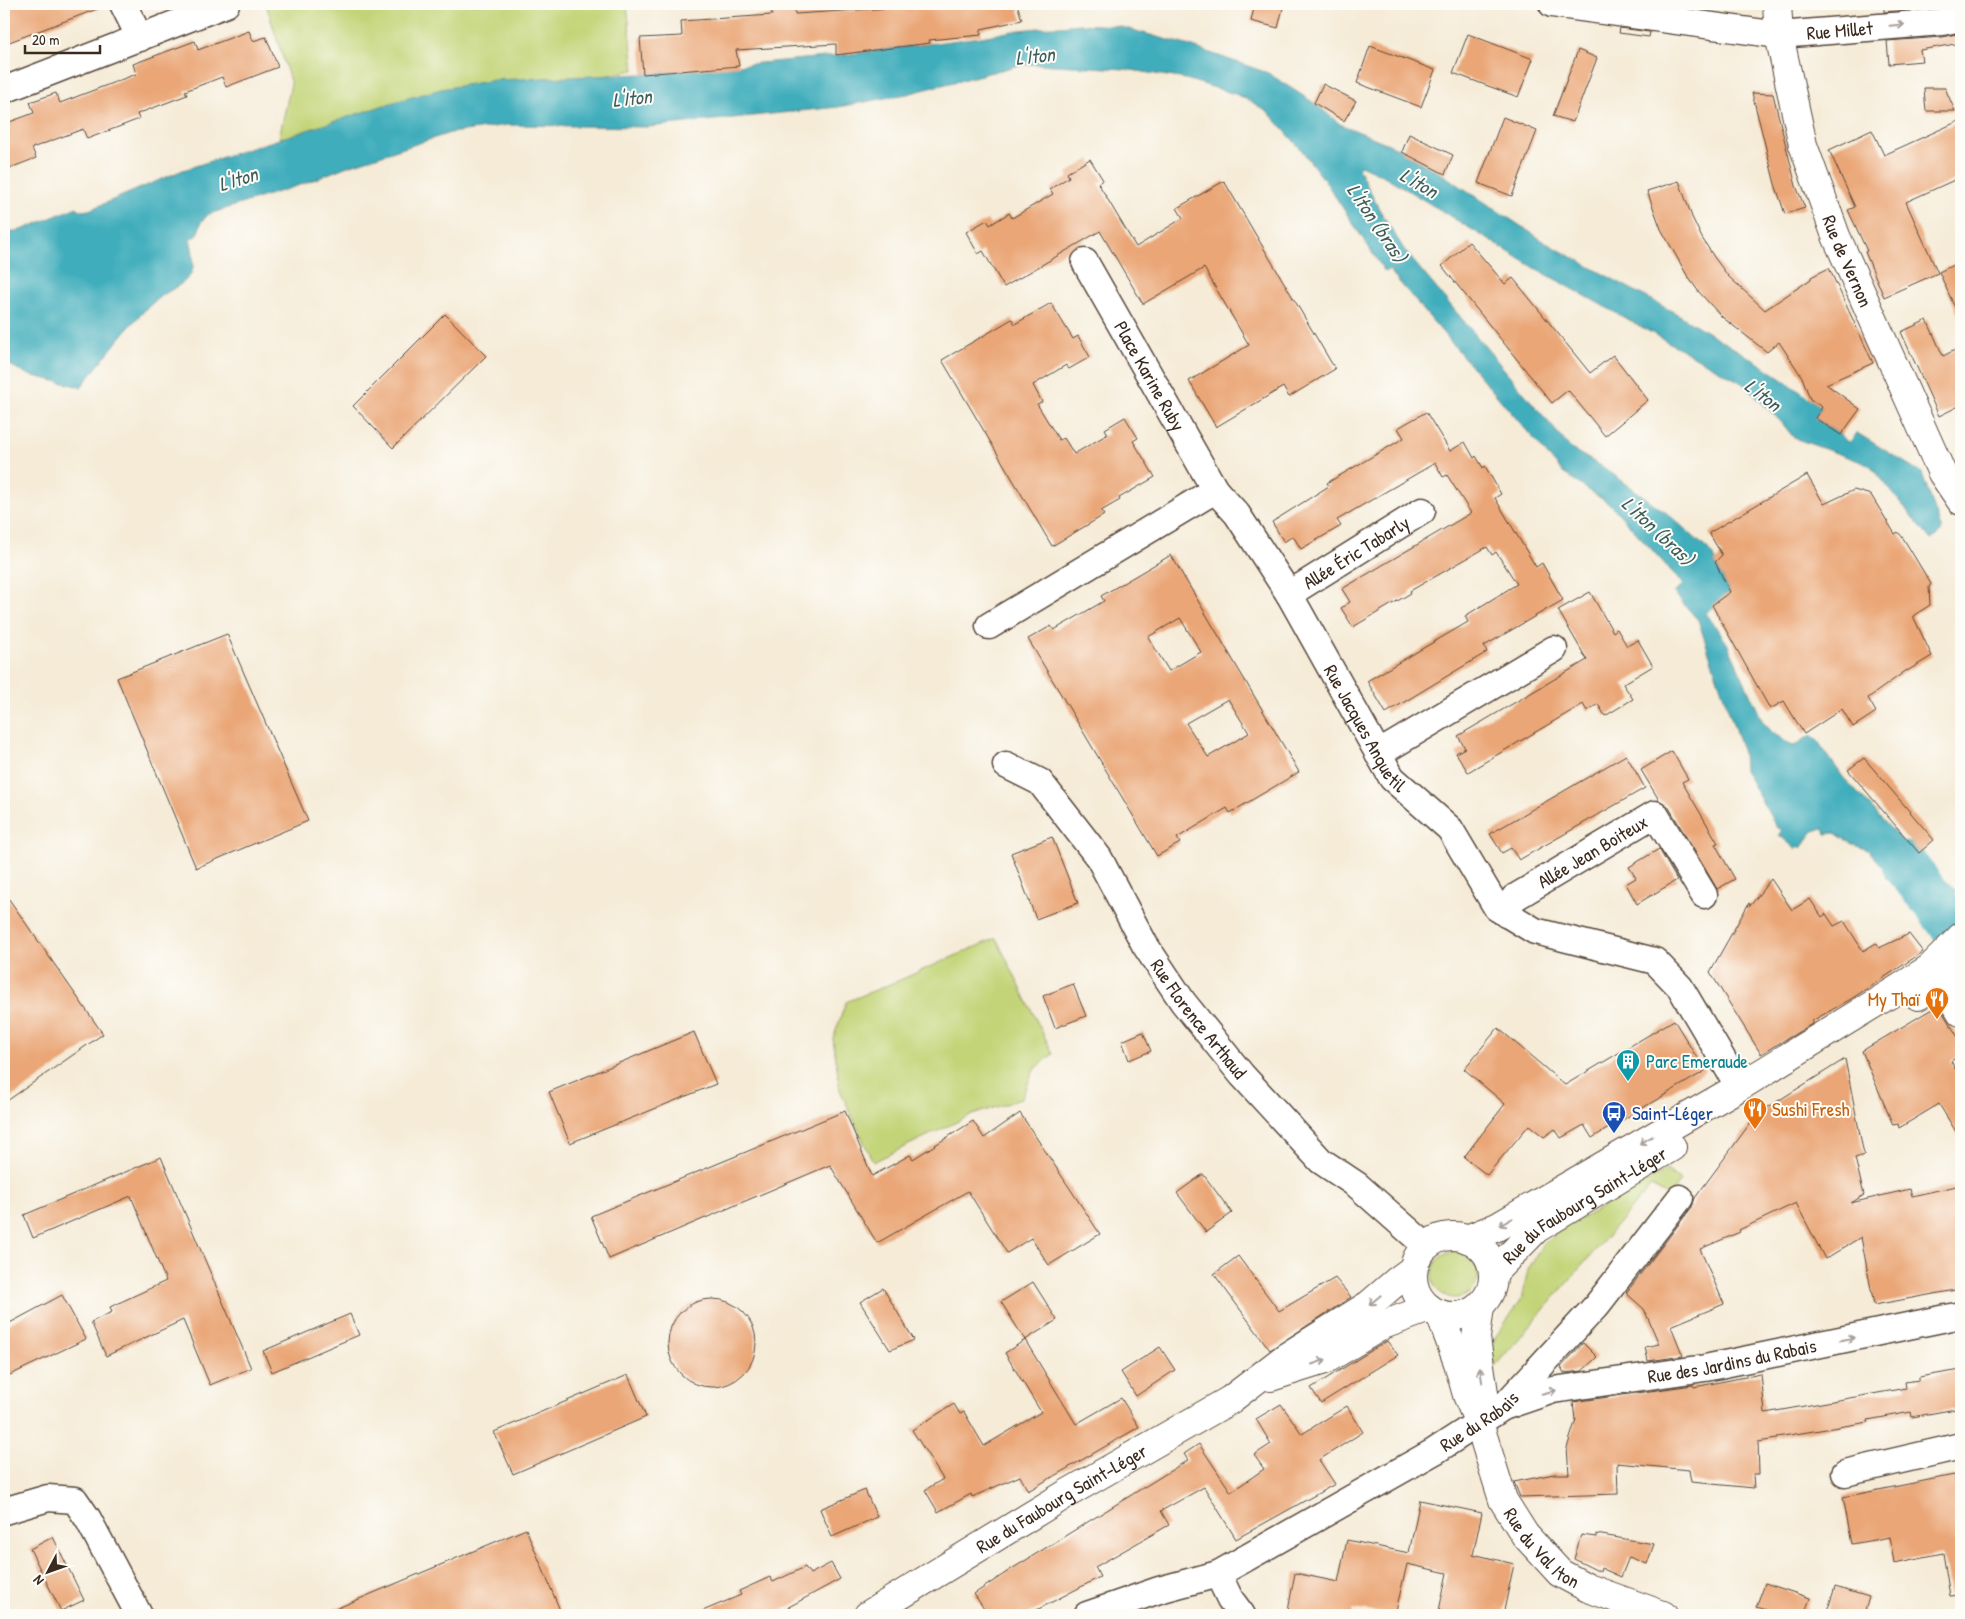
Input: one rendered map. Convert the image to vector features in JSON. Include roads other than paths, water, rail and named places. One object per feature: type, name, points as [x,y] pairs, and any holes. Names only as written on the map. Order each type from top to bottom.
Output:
[{"type":"main road","name":"Rue de Vernon","points":[[1776,4],[1779,35],[1803,145],[1836,236],[1942,473],[1961,501]]},
{"type":"main road","name":"Rue du Faubourg Saint-Léger","points":[[1493,1274],[1536,1229],[1947,973],[1961,937]]},
{"type":"main road","points":[[1947,973],[1961,1012]]},
{"type":"main road","name":"Rue du Faubourg Saint-Léger","points":[[1467,1239],[1497,1227],[1738,1086],[1947,973]]},
{"type":"main road","points":[[1453,1236],[1467,1239],[1480,1246],[1489,1259],[1493,1274],[1490,1291],[1480,1306],[1468,1313],[1454,1316],[1435,1311],[1419,1298],[1413,1284],[1413,1269],[1417,1257],[1426,1246],[1438,1238],[1453,1236]]},
{"type":"main road","name":"Rue du Faubourg Saint-Léger","points":[[868,1615],[1068,1493],[1230,1400],[1286,1357],[1370,1304],[1413,1269]]},
{"type":"main road","name":"Rue du Val Iton","points":[[1479,1423],[1484,1393],[1476,1338],[1480,1306]]},
{"type":"main road","name":"Rue du Faubourg Saint-Léger","points":[[1255,1382],[1325,1360],[1383,1325],[1435,1311]]},
{"type":"main road","name":"Rue du Val Iton","points":[[1435,1311],[1458,1363],[1503,1500],[1525,1535],[1560,1573],[1588,1588],[1664,1615]]},
{"type":"street","points":[[123,4],[140,38]]},
{"type":"street","points":[[4,90],[226,4]]},
{"type":"street","name":"Rue Millet","points":[[1552,4],[1779,35],[1942,22],[1961,18]]},
{"type":"street","name":"Place Karine Ruby","points":[[1085,262],[1215,490]]},
{"type":"street","points":[[989,626],[1215,490]]},
{"type":"street","name":"Rue Jacques Anquetil","points":[[1215,490],[1237,514],[1289,594],[1392,778],[1450,828],[1497,908],[1534,931],[1655,961],[1680,987],[1738,1086]]},
{"type":"street","name":"Allée Éric Tabarly","points":[[1289,594],[1422,510]]},
{"type":"street","points":[[1378,754],[1554,650]]},
{"type":"street","name":"Rue Florence Arthaud","points":[[1006,765],[1040,782],[1099,858],[1145,945],[1183,1002],[1242,1075],[1321,1160],[1358,1185],[1426,1246]]},
{"type":"street","name":"Allée Jean Boiteux","points":[[1506,914],[1514,898],[1656,814],[1704,895]]},
{"type":"street","name":"Rue du Rabais","points":[[1086,1615],[1159,1590],[1218,1574],[1435,1451],[1503,1407],[1597,1305],[1680,1198]]},
{"type":"street","name":"Rue des Jardins du Rabais","points":[[1503,1407],[1553,1390],[1705,1368],[1961,1315]]},
{"type":"street","points":[[1845,1473],[1961,1446]]},
{"type":"street","points":[[4,1511],[48,1498],[75,1500],[88,1519],[139,1615]]},
{"type":"street","points":[[1218,1574],[1230,1599],[1242,1615]]},
{"type":"water","name":"L'Iton","points":[[1080,24],[1118,26],[1190,46],[1268,73],[1314,103],[1340,124],[1403,150],[1402,152],[1445,176],[1548,244],[1681,316],[1765,367],[1822,407],[1815,418],[1849,443],[1857,433],[1922,473],[1942,531],[1931,540],[1870,465],[1794,438],[1782,423],[1742,383],[1535,268],[1386,177],[1361,165],[1358,168],[1379,209],[1405,251],[1571,449],[1603,467],[1668,514],[1713,554],[1730,592],[1706,613],[1727,643],[1763,722],[1787,744],[1794,746],[1811,735],[1817,740],[1843,777],[1903,842],[1957,891],[1934,928],[1923,922],[1910,899],[1905,885],[1888,872],[1868,850],[1852,844],[1835,833],[1826,834],[1823,828],[1814,831],[1801,848],[1799,846],[1796,849],[1779,835],[1782,829],[1777,828],[1744,770],[1743,753],[1698,620],[1674,593],[1683,584],[1611,505],[1563,473],[1389,270],[1385,272],[1325,181],[1300,148],[1270,114],[1238,95],[1186,79],[1125,69],[1037,64],[1020,65],[907,94],[838,107],[648,127],[507,125],[450,133],[345,167],[303,184],[209,214],[201,222],[197,236],[190,238],[194,262],[190,275],[183,283],[160,297],[146,309],[126,330],[81,387],[29,375],[4,362],[4,234],[24,229],[77,207],[80,211],[89,210],[183,170],[394,102],[441,89],[494,80],[643,74],[836,56],[981,37],[1019,30]]},
{"type":"waterway","name":"L'Iton (bras)","points":[[1904,864],[1961,937]]},
{"type":"place","name":"My Thaï","points":[[1937,1020]]},
{"type":"place","name":"Parc Emeraude","points":[[1628,1082]]},
{"type":"place","name":"Sushi Fresh","points":[[1755,1130]]},
{"type":"place","name":"Saint-Léger","points":[[1614,1134]]}]
